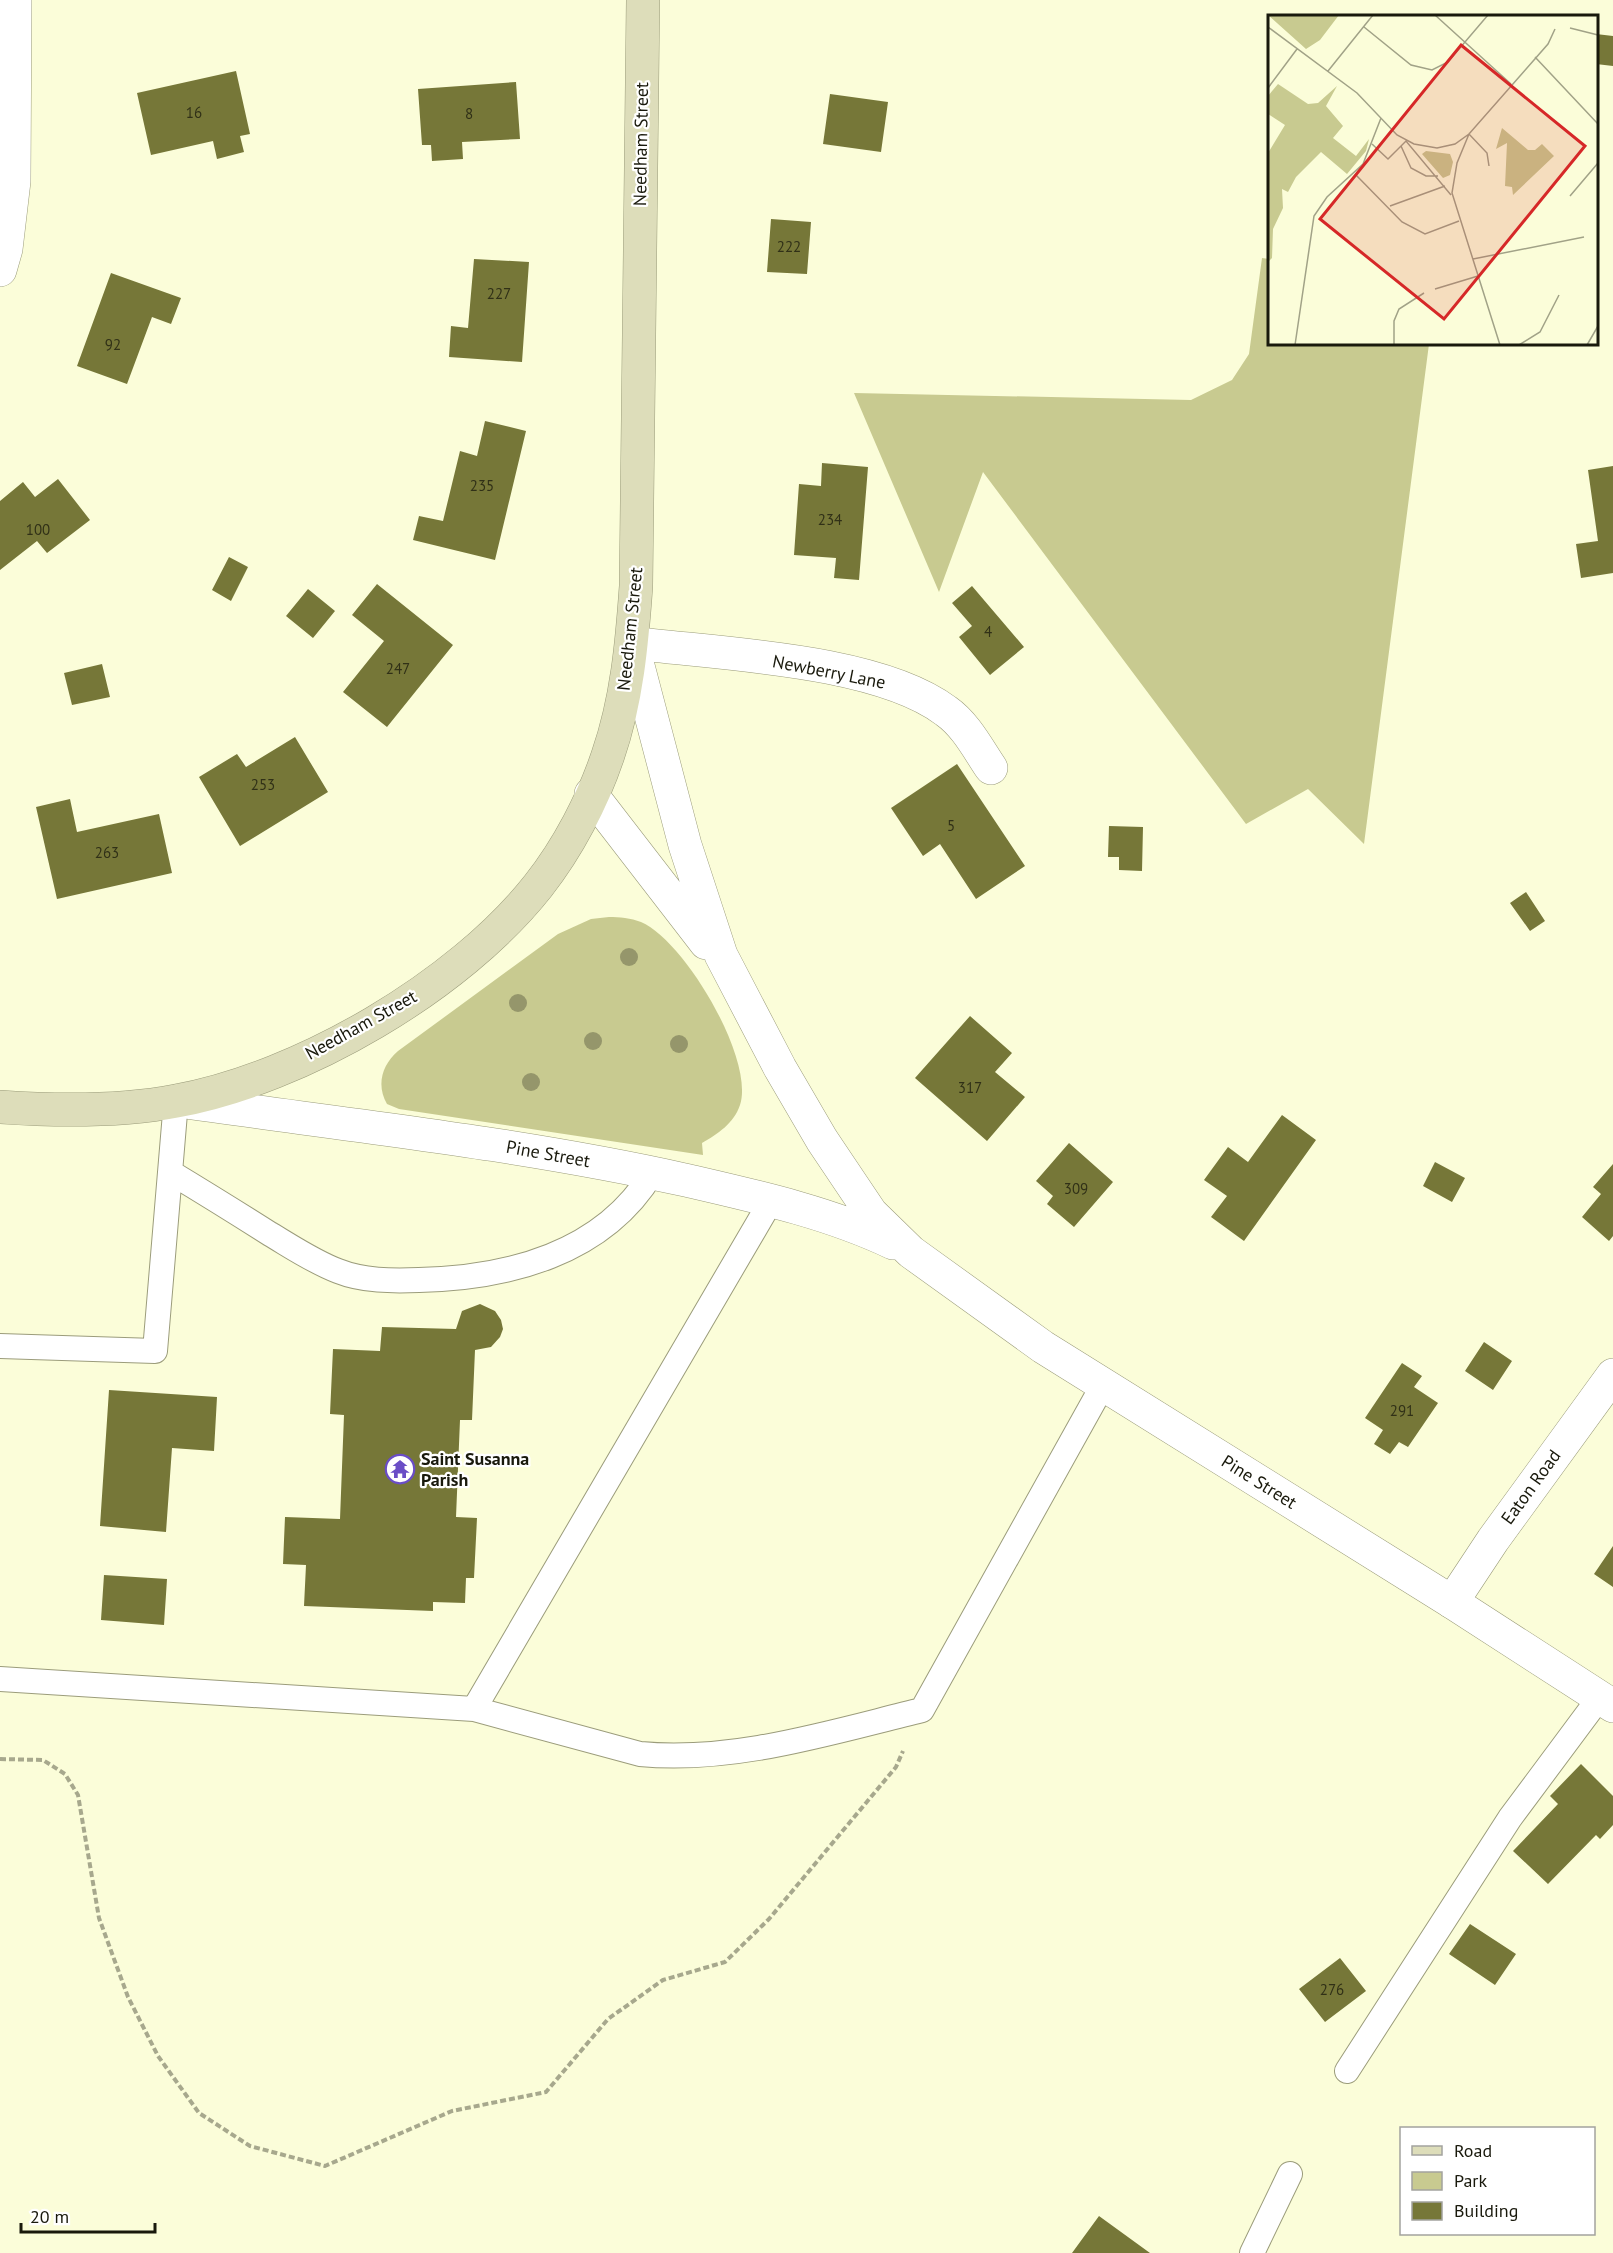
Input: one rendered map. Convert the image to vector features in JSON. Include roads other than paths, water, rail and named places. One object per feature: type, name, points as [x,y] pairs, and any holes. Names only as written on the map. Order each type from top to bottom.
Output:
[{"type":"main road","name":"Needham Street","points":[[0,1107],[77,1110],[176,1101],[228,1087],[301,1060],[388,1013],[441,977],[505,923],[539,885],[569,839],[608,756],[619,715],[632,643],[636,586],[643,0]]},
{"type":"street","points":[[0,270],[6,249],[14,181],[15,0]]},
{"type":"street","name":"Newberry Lane","points":[[632,643],[798,664],[886,681],[929,699],[948,712],[964,729],[992,768]]},
{"type":"street","name":"Pine Street","points":[[632,643],[692,871],[710,927],[734,984]]},
{"type":"street","name":"Pine Street","points":[[591,794],[688,918],[734,984],[837,1167],[871,1213],[911,1252],[999,1317],[1103,1385],[1452,1602],[1606,1701]]},
{"type":"street","name":"Pine Street","points":[[176,1101],[543,1152],[652,1173],[771,1201],[852,1227],[911,1252]]},
{"type":"street","name":"Eaton Road","points":[[1452,1602],[1493,1540],[1613,1375]]},
{"type":"lane","points":[[0,1346],[155,1351],[176,1101]]},
{"type":"lane","points":[[170,1172],[314,1260],[340,1272],[394,1281],[497,1273],[560,1254],[610,1222],[642,1190],[652,1173]]},
{"type":"lane","points":[[474,1709],[771,1201]]},
{"type":"lane","points":[[0,1679],[474,1709],[640,1754],[665,1756],[733,1751],[825,1733],[922,1710],[1103,1385]]},
{"type":"lane","points":[[1347,2071],[1510,1818],[1606,1701]]},
{"type":"lane","points":[[1252,2253],[1290,2174]]},
{"type":"place","name":"Saint Susanna Parish","points":[[400,1469]]}]
